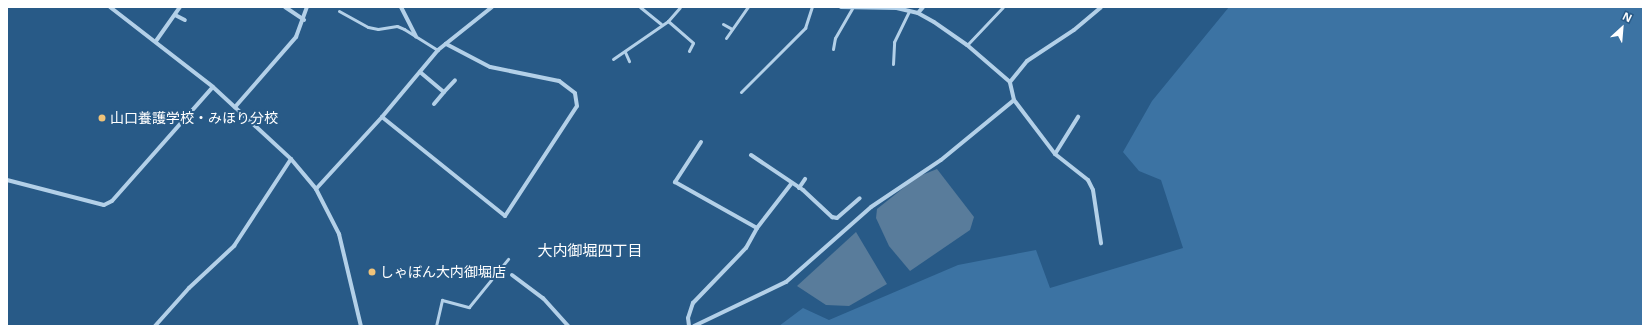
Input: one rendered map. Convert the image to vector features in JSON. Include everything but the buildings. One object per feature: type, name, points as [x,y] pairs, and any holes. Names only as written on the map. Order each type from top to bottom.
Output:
[{"type":"street","points":[[110,7],[214,87],[291,159],[316,189],[338,234],[361,326]]},
{"type":"street","points":[[156,41],[180,7]]},
{"type":"street","points":[[285,7],[304,20]]},
{"type":"street","points":[[235,107],[296,37],[304,20],[307,7]]},
{"type":"street","points":[[401,7],[416,36]]},
{"type":"street","points":[[316,189],[382,117],[438,50],[486,9],[492,7]]},
{"type":"street","points":[[841,7],[897,8],[918,13],[967,45],[1010,82],[1014,100],[1055,154],[1088,180],[1093,190],[1101,243]]},
{"type":"street","points":[[918,13],[923,7]]},
{"type":"street","points":[[1010,82],[1028,61],[1074,30],[1101,7]]},
{"type":"street","points":[[175,15],[186,20]]},
{"type":"street","points":[[382,117],[504,216],[577,106],[575,93],[559,81],[490,67],[446,44]]},
{"type":"street","points":[[420,72],[444,92]]},
{"type":"street","points":[[434,104],[455,80]]},
{"type":"street","points":[[7,180],[104,205],[112,202],[214,87]]},
{"type":"street","points":[[694,326],[786,282],[871,207],[941,160],[1014,100]]},
{"type":"street","points":[[1055,154],[1078,117]]},
{"type":"street","points":[[701,142],[675,182],[757,228]]},
{"type":"street","points":[[751,155],[784,176],[791,184],[799,188],[832,217],[838,218],[860,198]]},
{"type":"street","points":[[155,326],[189,288],[234,246],[291,159]]},
{"type":"street","points":[[799,188],[805,179]]},
{"type":"street","points":[[689,326],[688,318],[693,303],[746,248],[757,228],[791,184]]},
{"type":"street","points":[[512,275],[543,298],[568,326]]},
{"type":"lane","points":[[640,7],[661,24]]},
{"type":"lane","points":[[613,59],[625,52],[661,24],[668,21],[680,7]]},
{"type":"lane","points":[[726,38],[748,7]]},
{"type":"lane","points":[[741,92],[805,28],[812,7]]},
{"type":"lane","points":[[967,45],[1003,7]]},
{"type":"lane","points":[[833,49],[836,38],[852,8]]},
{"type":"lane","points":[[339,11],[368,27],[378,29],[397,26],[438,50]]},
{"type":"lane","points":[[893,64],[894,42],[909,11]]},
{"type":"lane","points":[[668,21],[693,43],[689,51]]},
{"type":"lane","points":[[723,24],[732,29]]},
{"type":"lane","points":[[625,52],[629,61]]},
{"type":"lane","points":[[436,326],[442,300],[469,307],[508,259]]},
{"type":"shaded area","points":[[1229,7],[1643,7],[1643,326],[779,326],[803,308],[829,320],[958,265],[1036,250],[1050,288],[1183,248],[1161,180],[1139,171],[1123,152],[1152,101]]},
{"type":"shaded area","points":[[937,169],[974,217],[970,230],[910,271],[889,246],[876,218],[877,209],[917,177]]},
{"type":"shaded area","points":[[856,232],[887,284],[849,306],[826,305],[797,286]]},
{"type":"place","name":"山口養護学校・みほり分校","points":[[102,118]]},
{"type":"place","name":"しゃぼん大内御堀店","points":[[372,272]]},
{"type":"district","name":"大内御堀四丁目","points":[[590,251]]}]
